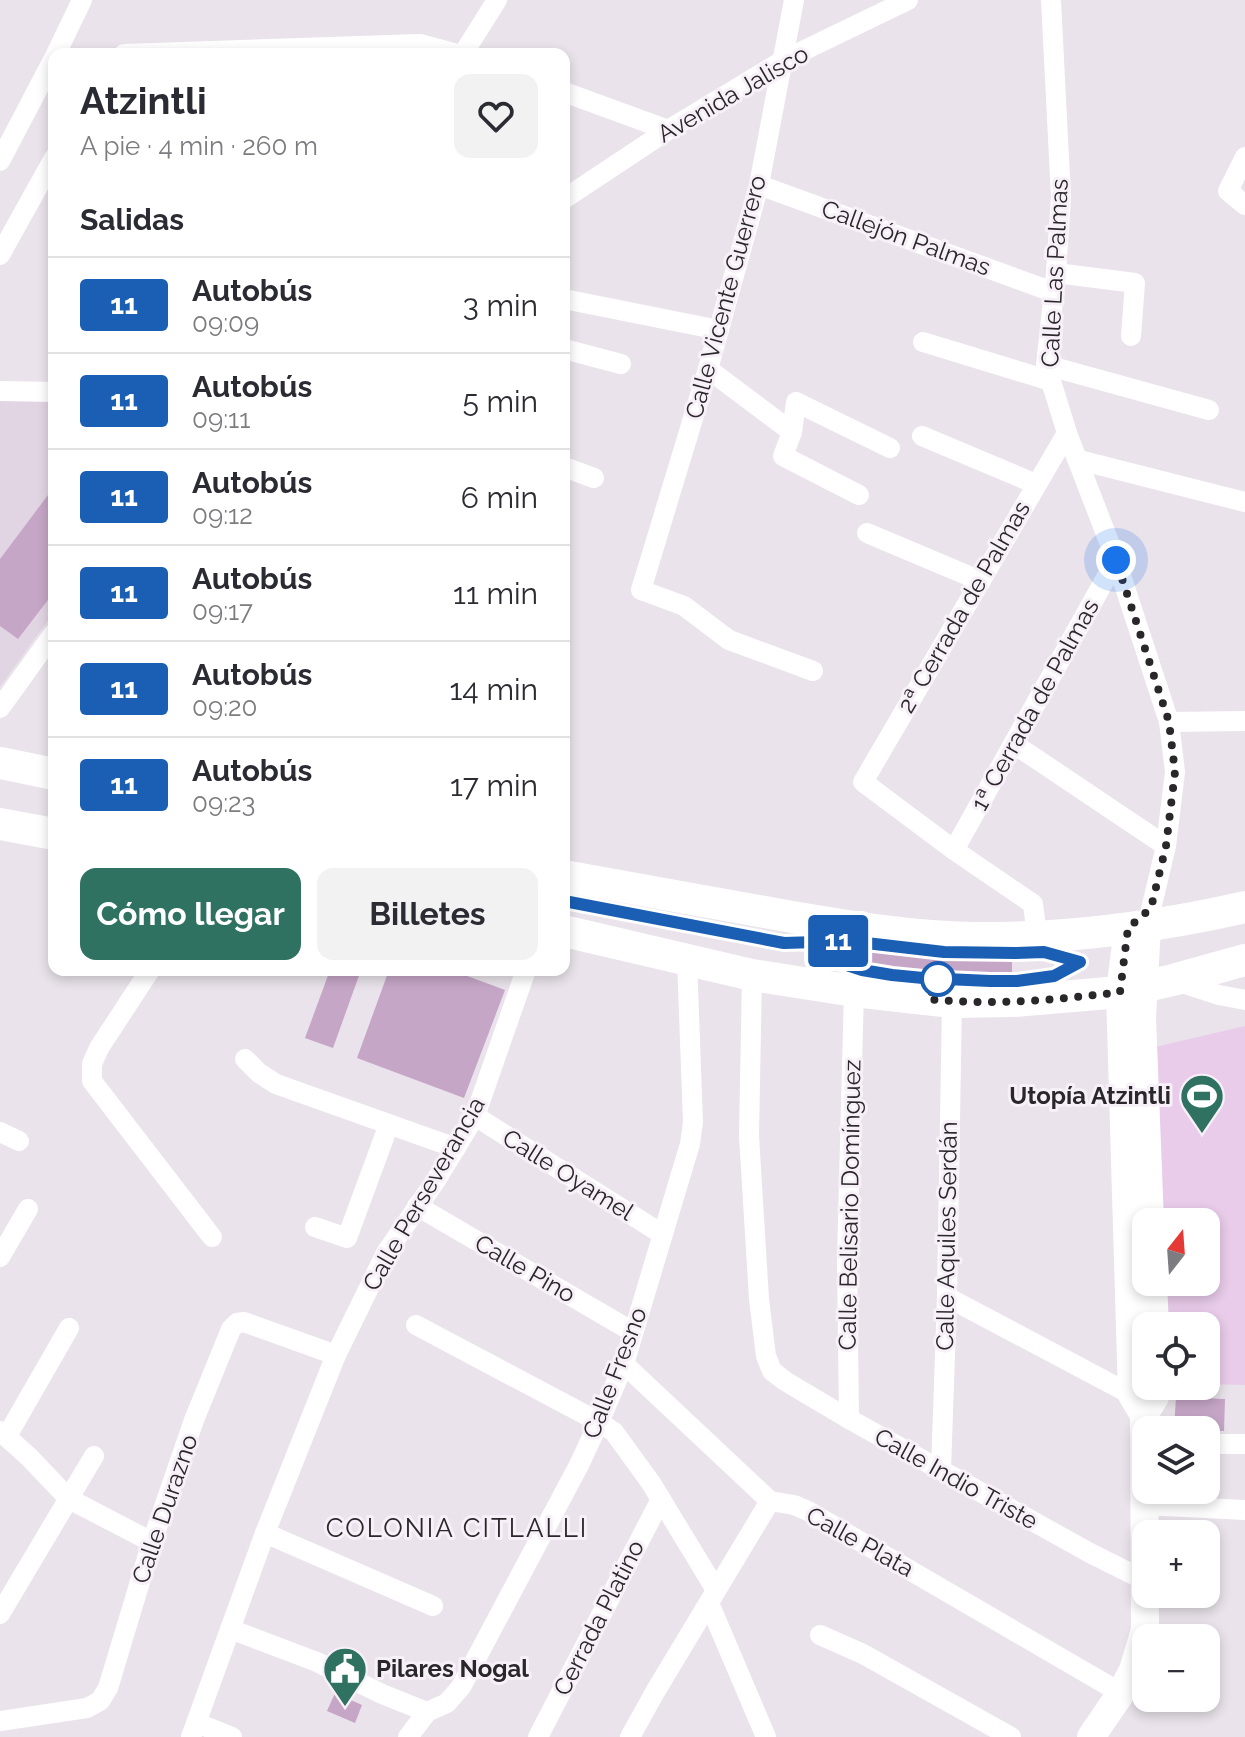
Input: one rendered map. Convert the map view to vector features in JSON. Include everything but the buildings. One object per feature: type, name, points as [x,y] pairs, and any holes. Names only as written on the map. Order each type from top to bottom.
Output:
[{"type":"main road","points":[[0,763],[48,773]]},
{"type":"main road","points":[[0,824],[48,833]]},
{"type":"main road","points":[[570,877],[886,932],[972,938],[1037,936],[1142,921],[1198,918],[1245,907]]},
{"type":"main road","points":[[570,932],[752,975],[952,1002],[1014,1001],[1145,986],[1245,960]]},
{"type":"street","points":[[59,48],[82,0]]},
{"type":"street","points":[[464,48],[497,0]]},
{"type":"street","name":"Calle Vicente Guerrero","points":[[794,0],[759,185],[708,369],[641,590],[684,606],[729,640],[813,671]]},
{"type":"street","name":"Avenida Jalisco","points":[[570,195],[668,130],[782,61],[908,0]]},
{"type":"street","name":"Calle Las Palmas","points":[[1051,0],[1061,197],[1048,373],[1067,433],[1116,560],[1169,722],[1175,772],[1166,846],[1142,921],[1145,986]]},
{"type":"street","points":[[332,48],[420,44],[436,48]]},
{"type":"street","points":[[0,161],[48,69]]},
{"type":"street","points":[[570,94],[668,130]]},
{"type":"street","points":[[1245,157],[1228,191],[1245,205]]},
{"type":"street","points":[[0,255],[48,169]]},
{"type":"street","name":"Callejón Palmas","points":[[759,185],[1055,282],[1135,283],[1131,336]]},
{"type":"street","points":[[570,300],[719,330]]},
{"type":"street","points":[[923,342],[1209,410]]},
{"type":"street","points":[[570,351],[621,364]]},
{"type":"street","points":[[708,369],[792,432]]},
{"type":"street","points":[[0,391],[48,392]]},
{"type":"street","points":[[859,495],[783,456],[792,432],[796,402],[890,448]]},
{"type":"street","name":"2ª Cerrada de Palmas","points":[[954,850],[863,782],[1067,433]]},
{"type":"street","points":[[922,436],[1036,484]]},
{"type":"street","points":[[1079,460],[1245,502]]},
{"type":"street","points":[[570,469],[594,478]]},
{"type":"street","points":[[867,533],[981,581]]},
{"type":"street","name":"1ª Cerrada de Palmas","points":[[954,850],[1116,560]]},
{"type":"street","points":[[0,708],[48,641]]},
{"type":"street","points":[[1169,722],[1245,721]]},
{"type":"street","points":[[1014,744],[1166,846]]},
{"type":"street","points":[[954,850],[1033,904],[1037,936]]},
{"type":"street","name":"Calle Fresno","points":[[408,1737],[427,1712],[447,1703],[461,1687],[579,1465],[624,1364],[690,1144],[693,1122],[687,960]]},
{"type":"street","name":"Calle Indio Triste","points":[[752,975],[749,1136],[759,1299],[766,1356],[772,1371],[849,1419],[1132,1574]]},
{"type":"street","points":[[146,976],[99,1048],[92,1064],[92,1081],[212,1237]]},
{"type":"street","name":"Calle Perseverancia","points":[[230,1629],[336,1355],[386,1253],[475,1116],[524,976]]},
{"type":"street","points":[[1145,986],[1245,1000]]},
{"type":"street","points":[[1145,986],[1142,1017],[1149,1208]]},
{"type":"street","points":[[1145,986],[1145,1520]]},
{"type":"street","name":"Calle Belisario Domínguez","points":[[849,1419],[847,1258],[854,991]]},
{"type":"street","name":"Calle Aquiles Serdán","points":[[941,1470],[952,1002]]},
{"type":"street","points":[[245,1059],[276,1084],[456,1148]]},
{"type":"street","name":"Calle Oyamel","points":[[475,1116],[662,1234]]},
{"type":"street","points":[[315,1227],[347,1238],[389,1124]]},
{"type":"street","points":[[0,1132],[19,1141]]},
{"type":"street","name":"Calle Pino","points":[[417,1206],[633,1332]]},
{"type":"street","points":[[0,1257],[28,1209]]},
{"type":"street","points":[[947,1297],[1146,1413]]},
{"type":"street","name":"Calle Durazno","points":[[0,1721],[87,1708],[100,1701],[108,1688],[152,1542],[194,1420],[231,1329],[237,1323],[244,1322],[336,1355]]},
{"type":"street","points":[[416,1325],[614,1432],[661,1499],[712,1597],[766,1737]]},
{"type":"street","points":[[69,1328],[4,1434],[69,1499],[152,1542]]},
{"type":"street","name":"Calle Plata","points":[[624,1364],[770,1501],[808,1511],[1121,1693]]},
{"type":"street","points":[[1220,1444],[1245,1444]]},
{"type":"street","points":[[0,1614],[94,1456]]},
{"type":"street","name":"Cerrada Platino","points":[[538,1737],[661,1499]]},
{"type":"street","points":[[630,1737],[645,1728],[712,1597],[770,1501]]},
{"type":"street","points":[[1145,1505],[1245,1510]]},
{"type":"street","points":[[265,1533],[433,1606]]},
{"type":"street","points":[[1098,1732],[1133,1670],[1145,1630],[1145,1608]]},
{"type":"street","points":[[232,1737],[194,1730],[230,1629],[317,1662],[427,1712]]},
{"type":"street","points":[[820,1635],[863,1654],[1011,1737]]},
{"type":"shaded area","points":[[0,397],[48,399],[48,620],[0,687]]},
{"type":"shaded area","name":"Utopía Atzintli","points":[[1245,1026],[1245,1385],[1220,1384],[1220,1312],[1167,1312],[1167,1296],[1220,1296],[1220,1208],[1162,1208],[1155,1047]]},
{"type":"bus line","name":"11","points":[[570,902],[784,943],[849,941],[944,952],[1044,952],[1080,962],[1054,976],[990,981],[892,975],[843,965],[813,954]]},
{"type":"place","name":"Utopía Atzintli","points":[[1202,1135]]},
{"type":"place","name":"Pilares Nogal","points":[[345,1708]]},
{"type":"district","name":"COLONIA CITLALLI","points":[[457,1528]]},
{"type":"route","points":[[938,979],[928,999],[952,1002],[1014,1001],[1120,992],[1128,928],[1151,908],[1166,846],[1175,772],[1169,722],[1116,560]]}]
